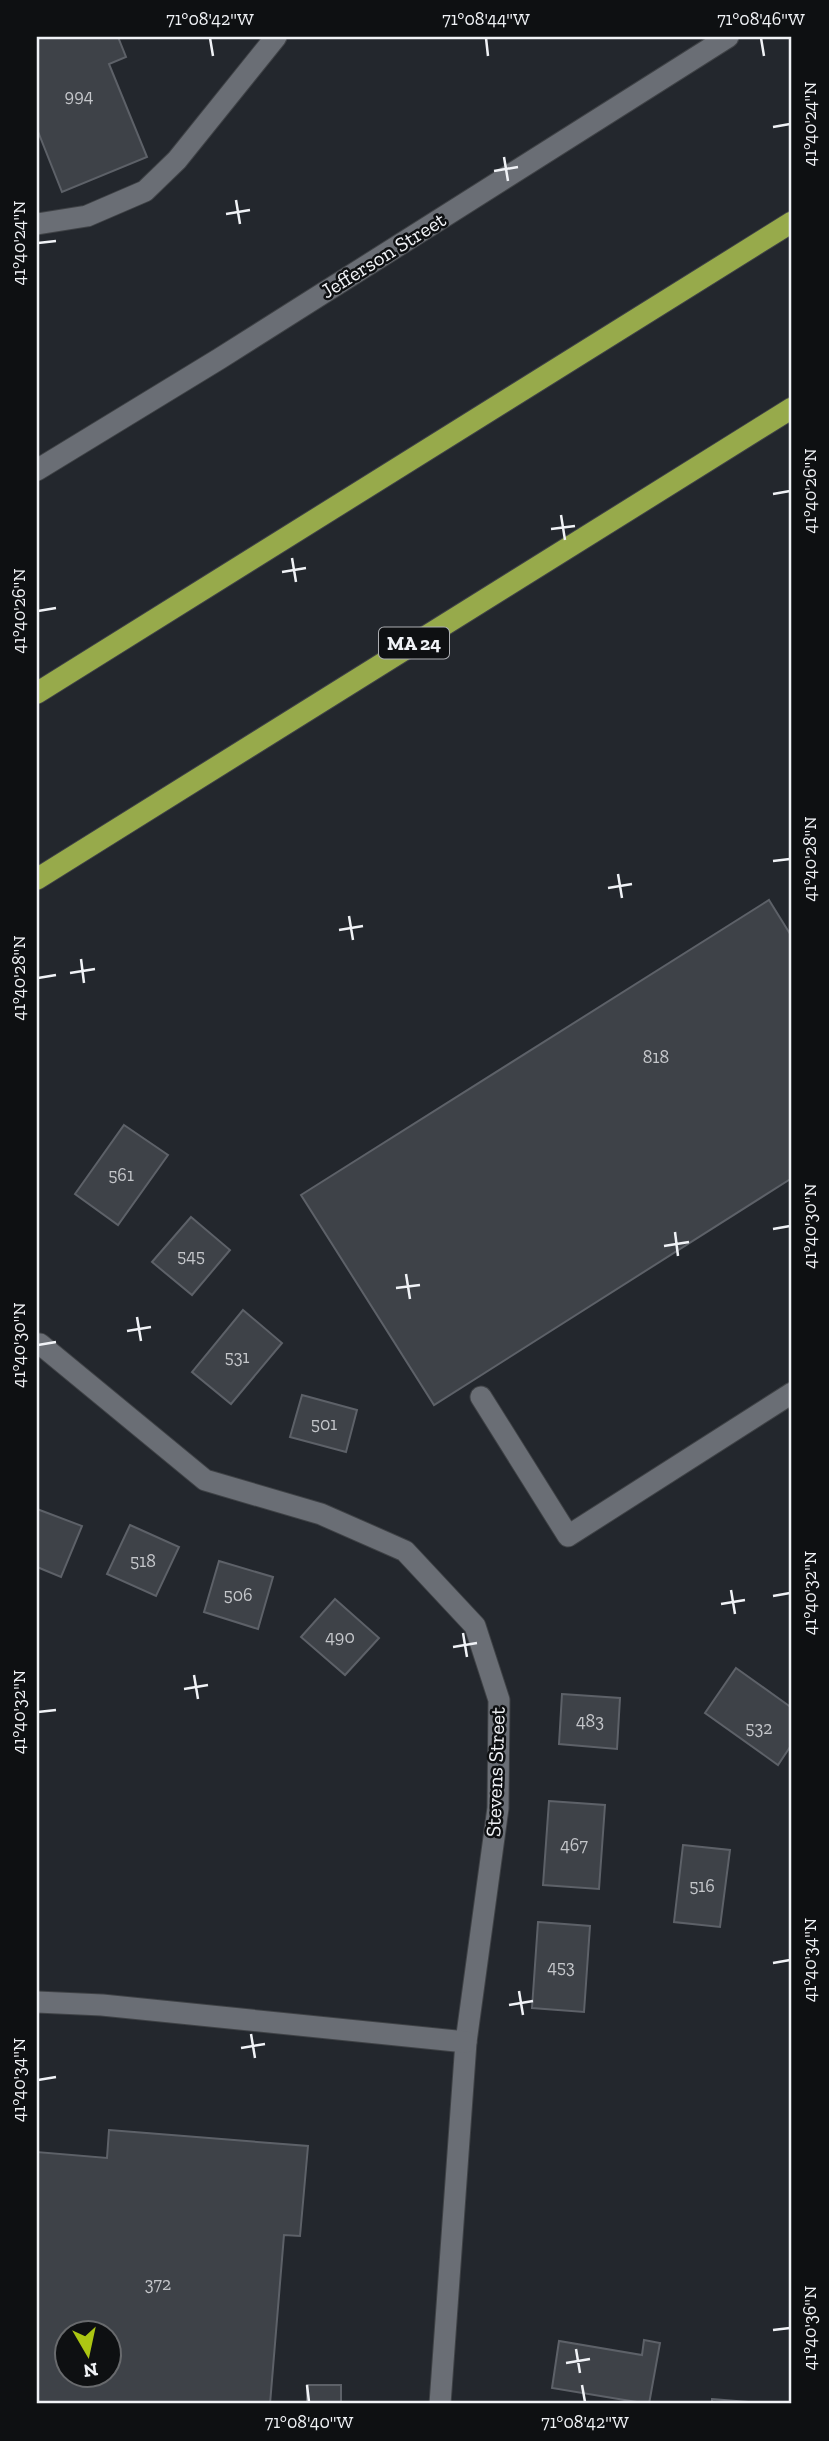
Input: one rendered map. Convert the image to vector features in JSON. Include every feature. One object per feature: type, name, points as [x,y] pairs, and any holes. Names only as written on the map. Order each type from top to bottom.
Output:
[{"type":"highway","points":[[37,692],[792,222]]},
{"type":"highway","name":"MA 24","points":[[37,879],[792,408]]},
{"type":"street","points":[[37,224],[87,216],[145,191],[177,160],[276,37]]},
{"type":"street","name":"Jefferson Street","points":[[37,470],[219,359],[728,37]]},
{"type":"street","name":"Stevens Street","points":[[40,1344],[205,1480],[321,1514],[405,1551],[475,1626],[499,1700],[498,1808],[466,2042],[440,2404]]},
{"type":"street","points":[[481,1397],[568,1536],[792,1393]]},
{"type":"street","points":[[37,2001],[102,2005],[466,2042]]},
{"type":"building","points":[[37,37],[118,37],[126,57],[109,64],[147,157],[62,192],[37,129]]},
{"type":"building","points":[[769,900],[792,937],[792,1178],[434,1405],[301,1195]]},
{"type":"building","points":[[124,1125],[168,1155],[118,1225],[75,1194]]},
{"type":"building","points":[[191,1217],[230,1250],[192,1295],[152,1262]]},
{"type":"building","points":[[243,1310],[282,1343],[231,1404],[192,1372]]},
{"type":"building","points":[[302,1395],[357,1410],[346,1452],[290,1437]]},
{"type":"building","points":[[37,1509],[82,1526],[61,1577],[37,1567]]},
{"type":"building","points":[[130,1525],[179,1547],[156,1596],[107,1574]]},
{"type":"building","points":[[219,1561],[273,1577],[258,1629],[204,1612]]},
{"type":"building","points":[[335,1599],[379,1638],[345,1675],[301,1637]]},
{"type":"building","points":[[736,1668],[792,1708],[792,1744],[778,1765],[705,1713]]},
{"type":"building","points":[[562,1694],[620,1698],[617,1749],[559,1744]]},
{"type":"building","points":[[549,1801],[605,1805],[599,1889],[543,1885]]},
{"type":"building","points":[[683,1845],[730,1850],[720,1927],[674,1922]]},
{"type":"building","points":[[538,1922],[590,1926],[584,2012],[532,2008]]},
{"type":"building","points":[[109,2130],[308,2146],[300,2236],[284,2235],[270,2404],[37,2404],[37,2152],[107,2158]]},
{"type":"building","points":[[644,2340],[660,2343],[649,2404],[552,2388],[559,2341],[642,2355]]},
{"type":"building","points":[[307,2385],[341,2385],[341,2404],[307,2404]]},
{"type":"building","points":[[712,2399],[773,2404],[712,2404]]}]
